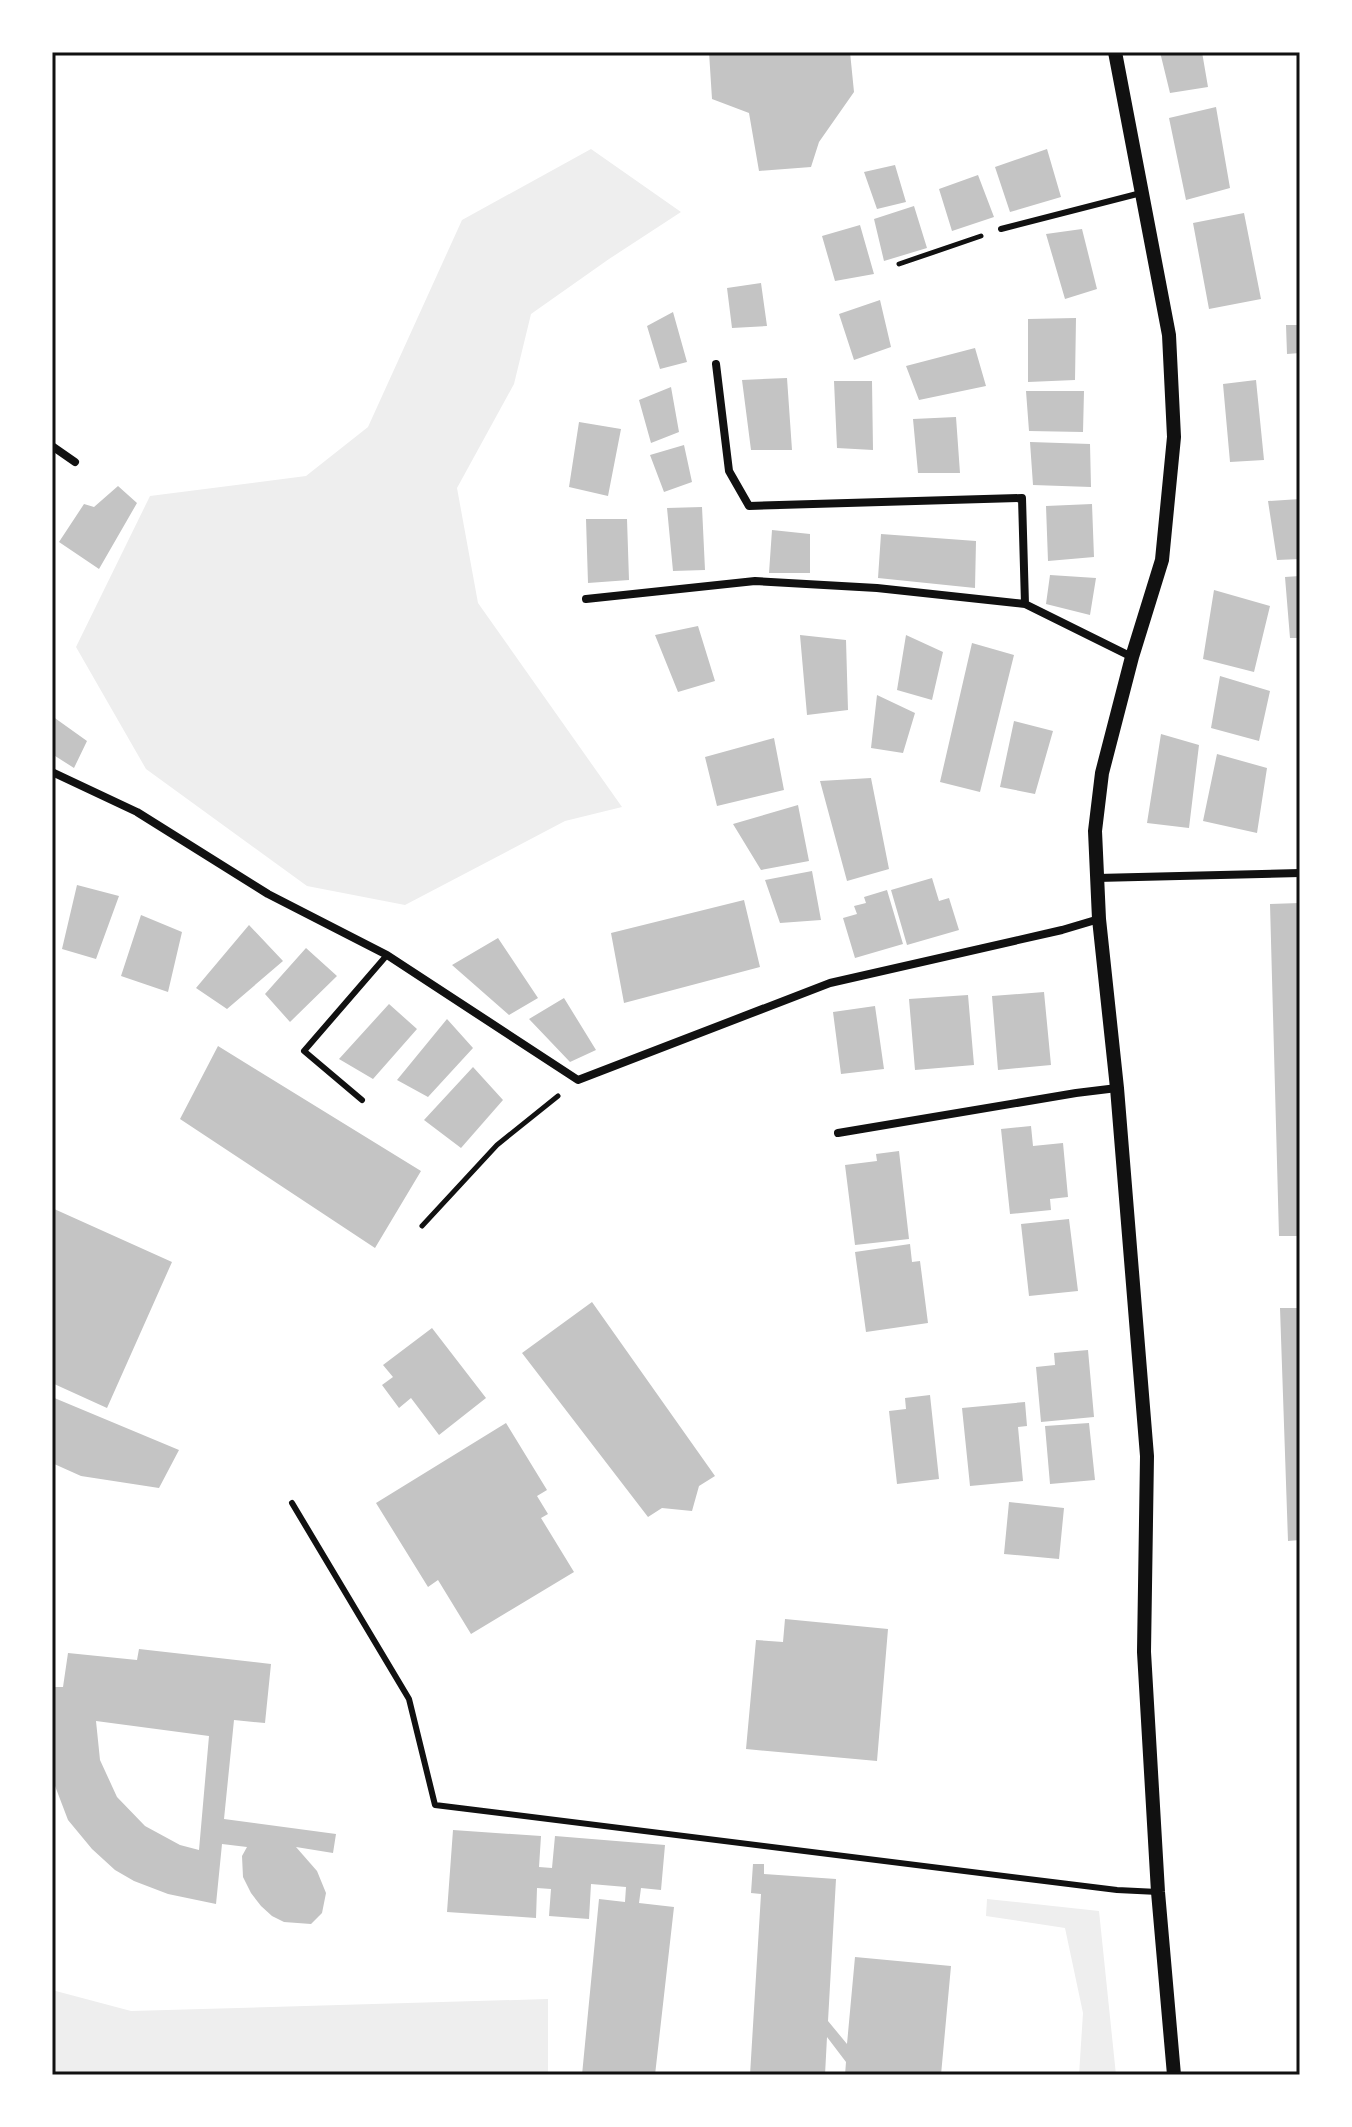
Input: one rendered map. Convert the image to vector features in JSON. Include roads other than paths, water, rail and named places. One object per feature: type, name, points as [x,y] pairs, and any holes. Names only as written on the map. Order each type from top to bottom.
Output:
[{"type":"street","points":[[1115,52],[1169,335],[1174,437],[1162,560],[1132,657],[1102,773],[1095,831],[1099,919],[1117,1088],[1147,1456],[1144,1652],[1158,1892],[1174,2075]]},
{"type":"street","points":[[716,364],[729,471],[749,506],[1022,498],[1025,604]]},
{"type":"street","points":[[52,446],[75,462]]},
{"type":"street","points":[[586,599],[755,581],[877,588],[1025,604],[1132,657]]},
{"type":"street","points":[[52,772],[137,812],[268,894],[387,955],[578,1080],[830,983],[1099,919]]},
{"type":"street","points":[[1097,878],[1300,873]]},
{"type":"street","points":[[838,1133],[1117,1088]]},
{"type":"lane","points":[[1001,229],[1142,193]]},
{"type":"lane","points":[[362,1100],[304,1051],[387,955]]},
{"type":"lane","points":[[292,1503],[409,1699],[435,1805],[1117,1890],[1158,1892]]}]
